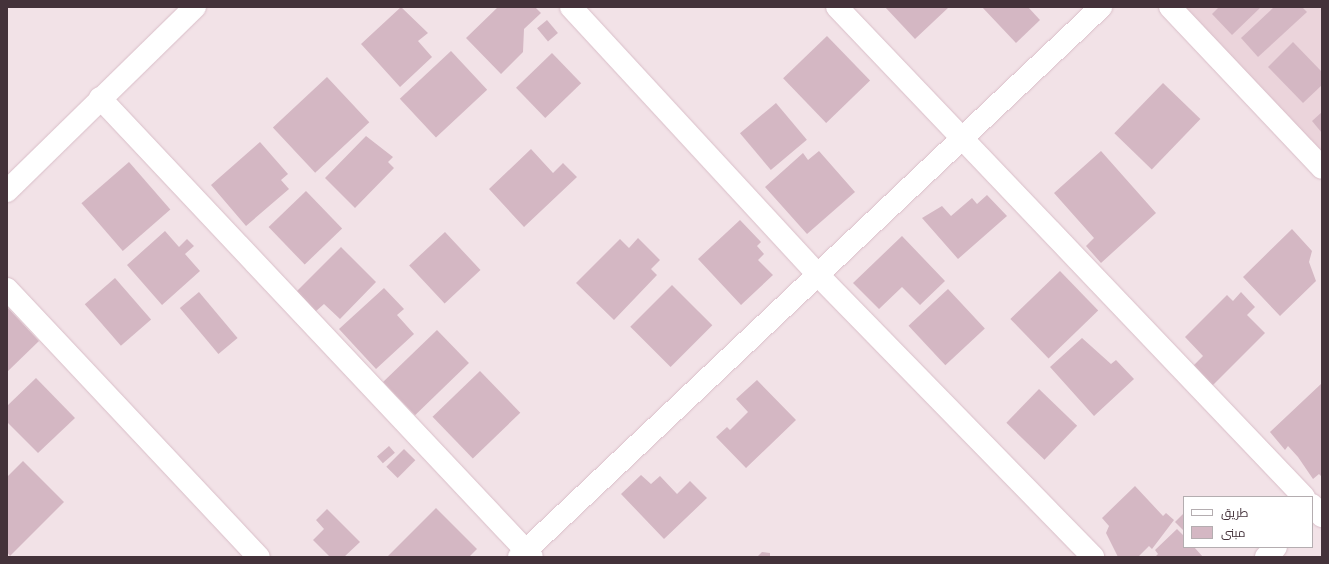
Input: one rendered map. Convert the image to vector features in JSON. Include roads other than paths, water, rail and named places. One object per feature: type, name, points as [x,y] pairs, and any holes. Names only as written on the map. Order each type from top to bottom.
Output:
[{"type":"street","points":[[7,191],[100,98],[195,7]]},
{"type":"street","points":[[571,7],[818,275],[1093,557]]},
{"type":"street","points":[[837,7],[961,139],[1304,496]]},
{"type":"street","points":[[100,98],[526,555],[818,275],[1101,7]]},
{"type":"street","points":[[1170,7],[1322,168]]},
{"type":"street","points":[[7,289],[259,557]]},
{"type":"street","points":[[1266,557],[1275,548]]}]
